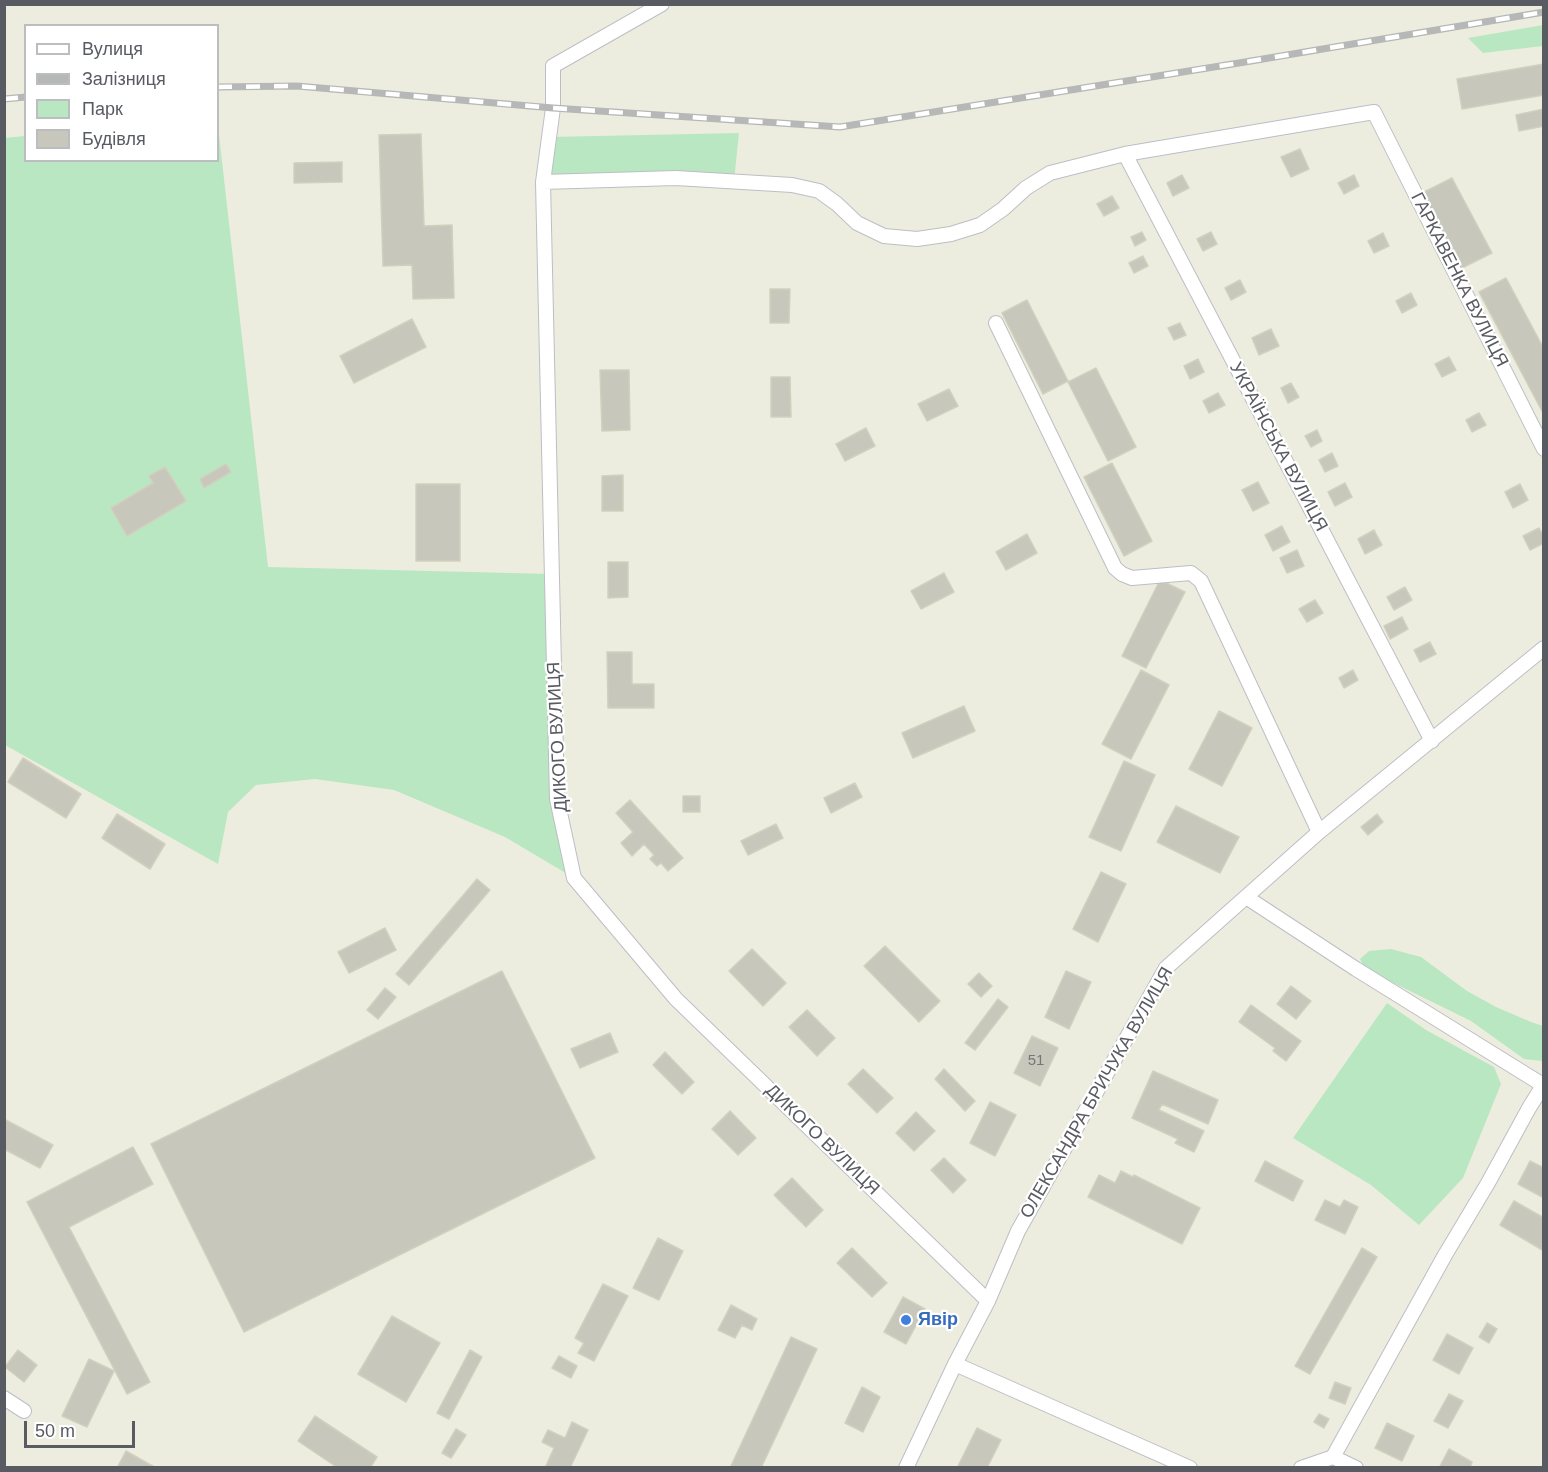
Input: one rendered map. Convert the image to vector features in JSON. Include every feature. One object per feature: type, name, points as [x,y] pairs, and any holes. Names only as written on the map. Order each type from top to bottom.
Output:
[{"type":"street","name":"ДИКОГО ВУЛИЦЯ","points":[[662,4],[553,66],[553,108],[543,182],[557,799],[574,878],[676,999],[988,1301]]},
{"type":"street","name":"ГАРКАВЕНКА ВУЛИЦЯ","points":[[1125,154],[1374,112],[1544,449]]},
{"type":"street","points":[[543,182],[676,178],[792,184],[819,191],[857,222],[884,236],[917,239],[951,234],[980,225],[1004,209],[1026,188],[1050,173],[1125,154]]},
{"type":"street","name":"УКРАЇНСЬКА ВУЛИЦЯ","points":[[1125,154],[1432,741]]},
{"type":"street","points":[[996,323],[1115,568],[1132,578],[1191,573],[1202,581],[1319,832]]},
{"type":"street","name":"ОЛЕКСАНДРА БРИЧУКА ВУЛИЦЯ","points":[[906,1467],[988,1301],[1018,1231],[1166,968],[1319,832],[1544,648]]},
{"type":"street","points":[[1246,897],[1356,969],[1543,1085],[1333,1457]]},
{"type":"street","points":[[955,1364],[1190,1467]]},
{"type":"street","points":[[4,1398],[24,1412]]},
{"type":"street","points":[[1301,1467],[1333,1457],[1356,1467]]},
{"type":"green space","points":[[1543,25],[1543,46],[1483,53],[1468,38]]},
{"type":"green space","points":[[739,133],[734,181],[543,182],[549,137]]},
{"type":"green space","points":[[219,135],[268,567],[552,574],[557,799],[574,878],[505,837],[394,790],[315,779],[256,785],[228,812],[218,864],[5,745],[4,138],[24,136],[24,162],[219,162]]},
{"type":"green space","points":[[1391,949],[1421,957],[1467,991],[1496,1007],[1543,1026],[1543,1061],[1524,1059],[1471,1021],[1365,969],[1360,959],[1369,951]]},
{"type":"green space","points":[[1387,1003],[1426,1030],[1494,1067],[1501,1084],[1463,1178],[1419,1225],[1371,1185],[1293,1138]]},
{"type":"building","points":[[1544,64],[1544,95],[1462,109],[1457,79]]},
{"type":"building","points":[[1544,109],[1544,126],[1519,131],[1516,115]]},
{"type":"building","points":[[421,134],[424,226],[452,225],[454,298],[413,299],[412,265],[383,266],[379,135]]},
{"type":"building","points":[[1300,149],[1309,169],[1291,177],[1281,157]]},
{"type":"building","points":[[342,162],[342,182],[294,183],[294,163]]},
{"type":"building","points":[[1182,175],[1189,188],[1173,196],[1167,183]]},
{"type":"building","points":[[1354,175],[1359,186],[1344,194],[1338,183]]},
{"type":"building","points":[[1452,178],[1492,253],[1462,268],[1422,193]]},
{"type":"building","points":[[1112,196],[1119,208],[1104,216],[1097,204]]},
{"type":"building","points":[[1142,232],[1146,240],[1135,246],[1131,237]]},
{"type":"building","points":[[1211,232],[1217,244],[1203,251],[1197,239]]},
{"type":"building","points":[[1383,233],[1389,246],[1374,253],[1368,241]]},
{"type":"building","points":[[1143,256],[1148,266],[1134,273],[1129,263]]},
{"type":"building","points":[[1506,278],[1544,349],[1544,415],[1479,292]]},
{"type":"building","points":[[1240,280],[1246,292],[1231,300],[1225,288]]},
{"type":"building","points":[[770,289],[790,289],[789,323],[770,323]]},
{"type":"building","points":[[1411,293],[1417,305],[1402,313],[1396,301]]},
{"type":"building","points":[[1027,300],[1068,381],[1043,394],[1002,313]]},
{"type":"building","points":[[412,319],[426,347],[354,383],[340,356]]},
{"type":"building","points":[[1180,323],[1186,335],[1174,340],[1168,328]]},
{"type":"building","points":[[1271,329],[1279,346],[1259,355],[1252,338]]},
{"type":"building","points":[[1449,357],[1456,370],[1442,377],[1435,364]]},
{"type":"building","points":[[1198,359],[1204,372],[1190,379],[1184,366]]},
{"type":"building","points":[[1096,368],[1136,447],[1108,461],[1068,382]]},
{"type":"building","points":[[600,370],[629,370],[630,430],[602,431]]},
{"type":"building","points":[[771,377],[790,377],[791,417],[771,417]]},
{"type":"building","points":[[1291,383],[1299,397],[1288,403],[1281,388]]},
{"type":"building","points":[[949,389],[958,406],[927,421],[918,404]]},
{"type":"building","points":[[1218,393],[1225,405],[1209,413],[1203,401]]},
{"type":"building","points":[[1479,413],[1486,425],[1472,432],[1466,420]]},
{"type":"building","points":[[866,428],[875,446],[845,461],[836,444]]},
{"type":"building","points":[[1317,430],[1322,441],[1311,447],[1305,436]]},
{"type":"building","points":[[1332,453],[1338,466],[1325,472],[1319,460]]},
{"type":"building","points":[[1112,463],[1152,541],[1124,556],[1084,477]]},
{"type":"building","points":[[226,464],[231,472],[204,488],[200,479]]},
{"type":"building","points":[[165,467],[186,501],[127,536],[111,508],[153,483],[149,476]]},
{"type":"building","points":[[623,475],[623,511],[602,511],[602,476]]},
{"type":"building","points":[[1258,482],[1269,503],[1253,511],[1242,490]]},
{"type":"building","points":[[1345,483],[1352,497],[1335,506],[1328,492]]},
{"type":"building","points":[[416,484],[460,484],[460,561],[416,561]]},
{"type":"building","points":[[1520,484],[1528,500],[1513,508],[1505,492]]},
{"type":"building","points":[[1282,526],[1290,542],[1273,551],[1265,535]]},
{"type":"building","points":[[1539,528],[1544,537],[1544,543],[1530,550],[1523,536]]},
{"type":"building","points":[[1374,530],[1382,545],[1365,554],[1358,539]]},
{"type":"building","points":[[1027,534],[1037,553],[1006,570],[996,552]]},
{"type":"building","points":[[1297,550],[1304,566],[1287,573],[1280,558]]},
{"type":"building","points":[[608,562],[628,562],[628,597],[608,598]]},
{"type":"building","points":[[944,573],[954,592],[921,609],[911,591]]},
{"type":"building","points":[[1160,580],[1185,592],[1146,668],[1122,656]]},
{"type":"building","points":[[1405,587],[1412,600],[1394,610],[1387,597]]},
{"type":"building","points":[[1315,600],[1323,613],[1307,622],[1299,609]]},
{"type":"building","points":[[1402,617],[1408,629],[1390,639],[1384,626]]},
{"type":"building","points":[[1430,642],[1436,654],[1420,662],[1414,650]]},
{"type":"building","points":[[607,652],[632,652],[632,684],[654,684],[654,708],[608,708]]},
{"type":"building","points":[[1141,670],[1169,685],[1131,759],[1102,744]]},
{"type":"building","points":[[1353,670],[1358,680],[1344,688],[1339,678]]},
{"type":"building","points":[[964,706],[975,731],[913,758],[902,733]]},
{"type":"building","points":[[1219,711],[1252,728],[1222,786],[1189,769]]},
{"type":"building","points":[[23,758],[81,794],[66,818],[8,782]]},
{"type":"building","points":[[1124,761],[1155,775],[1121,851],[1089,837]]},
{"type":"building","points":[[855,783],[862,797],[831,813],[824,798]]},
{"type":"building","points":[[683,796],[700,796],[700,812],[683,812]]},
{"type":"building","points":[[630,800],[683,858],[668,871],[661,863],[657,866],[650,859],[654,855],[644,844],[632,856],[621,843],[633,832],[616,813]]},
{"type":"building","points":[[1176,806],[1239,837],[1220,873],[1157,842]]},
{"type":"building","points":[[117,814],[165,844],[150,869],[102,838]]},
{"type":"building","points":[[1377,814],[1383,822],[1368,835],[1361,827]]},
{"type":"building","points":[[776,824],[783,838],[748,855],[741,841]]},
{"type":"building","points":[[1101,872],[1126,884],[1098,942],[1073,929]]},
{"type":"building","points":[[477,879],[490,890],[409,985],[396,974]]},
{"type":"building","points":[[385,928],[396,950],[349,973],[338,952]]},
{"type":"building","points":[[885,946],[940,1001],[919,1022],[864,966]]},
{"type":"building","points":[[752,949],[786,983],[763,1006],[729,971]]},
{"type":"building","points":[[502,971],[595,1158],[244,1332],[151,1144]]},
{"type":"building","points":[[1066,971],[1091,982],[1069,1029],[1045,1017]]},
{"type":"building","points":[[979,973],[992,986],[981,997],[968,984]]},
{"type":"building","points":[[1291,986],[1311,1001],[1296,1019],[1277,1004]]},
{"type":"building","points":[[385,988],[396,997],[378,1019],[367,1010]]},
{"type":"building","points":[[998,999],[1008,1007],[975,1050],[965,1043]]},
{"type":"building","points":[[1251,1005],[1301,1041],[1286,1061],[1273,1051],[1275,1048],[1239,1022]]},
{"type":"building","points":[[807,1010],[835,1038],[817,1056],[789,1027]]},
{"type":"building","points":[[610,1033],[618,1052],[580,1068],[571,1049]]},
{"type":"building","points":[[1032,1036],[1058,1048],[1040,1086],[1014,1073]]},
{"type":"building","points":[[665,1052],[694,1082],[682,1094],[653,1065]]},
{"type":"building","points":[[863,1069],[893,1098],[877,1113],[848,1084]]},
{"type":"building","points":[[944,1069],[975,1101],[965,1111],[935,1079]]},
{"type":"building","points":[[1153,1071],[1218,1100],[1208,1124],[1162,1104],[1159,1110],[1204,1131],[1194,1152],[1175,1143],[1178,1139],[1132,1118]]},
{"type":"building","points":[[990,1102],[1016,1115],[995,1156],[970,1143]]},
{"type":"building","points":[[730,1111],[756,1138],[738,1155],[712,1129]]},
{"type":"building","points":[[916,1112],[935,1131],[914,1151],[896,1133]]},
{"type":"building","points":[[4,1119],[53,1145],[40,1168],[4,1149]]},
{"type":"building","points":[[133,1147],[153,1184],[69,1227],[150,1382],[127,1394],[27,1202]]},
{"type":"building","points":[[944,1158],[966,1180],[953,1193],[931,1170]]},
{"type":"building","points":[[1265,1161],[1303,1181],[1293,1201],[1255,1181]]},
{"type":"building","points":[[1530,1161],[1544,1168],[1544,1198],[1518,1184]]},
{"type":"building","points":[[1121,1171],[1133,1177],[1134,1175],[1200,1208],[1182,1244],[1088,1197],[1099,1175],[1115,1183]]},
{"type":"building","points":[[792,1178],[823,1210],[806,1227],[774,1195]]},
{"type":"building","points":[[1325,1200],[1340,1207],[1344,1200],[1358,1207],[1345,1234],[1315,1220]]},
{"type":"building","points":[[1514,1201],[1544,1218],[1544,1251],[1500,1225]]},
{"type":"building","points":[[658,1238],[683,1251],[659,1300],[633,1288]]},
{"type":"building","points":[[852,1248],[887,1283],[872,1297],[837,1263]]},
{"type":"building","points":[[1362,1248],[1377,1257],[1310,1374],[1295,1366]]},
{"type":"building","points":[[603,1284],[628,1296],[594,1361],[578,1353],[584,1343],[575,1338]]},
{"type":"building","points":[[903,1297],[925,1309],[906,1344],[884,1332]]},
{"type":"building","points":[[731,1305],[757,1319],[752,1330],[742,1325],[735,1338],[718,1330]]},
{"type":"building","points":[[392,1316],[440,1343],[406,1402],[358,1374]]},
{"type":"building","points":[[1487,1323],[1497,1329],[1489,1343],[1479,1337]]},
{"type":"building","points":[[1447,1334],[1473,1348],[1459,1374],[1433,1360]]},
{"type":"building","points":[[791,1337],[817,1349],[761,1468],[730,1468]]},
{"type":"building","points":[[18,1350],[37,1365],[24,1382],[5,1367]]},
{"type":"building","points":[[470,1350],[482,1357],[449,1419],[437,1413]]},
{"type":"building","points":[[559,1356],[577,1366],[571,1378],[552,1368]]},
{"type":"building","points":[[89,1359],[114,1371],[87,1427],[62,1416]]},
{"type":"building","points":[[1335,1382],[1351,1388],[1345,1404],[1329,1398]]},
{"type":"building","points":[[862,1387],[880,1397],[863,1432],[845,1423]]},
{"type":"building","points":[[1449,1394],[1463,1401],[1448,1428],[1434,1421]]},
{"type":"building","points":[[1319,1414],[1329,1419],[1324,1428],[1314,1422]]},
{"type":"building","points":[[315,1416],[377,1457],[370,1468],[338,1468],[298,1441]]},
{"type":"building","points":[[572,1422],[588,1430],[570,1468],[545,1468],[554,1448],[542,1442],[548,1430],[565,1438]]},
{"type":"building","points":[[1387,1423],[1414,1436],[1402,1461],[1375,1448]]},
{"type":"building","points":[[977,1428],[1001,1440],[987,1468],[957,1468]]},
{"type":"building","points":[[456,1429],[466,1435],[451,1458],[442,1453]]},
{"type":"building","points":[[1449,1449],[1472,1462],[1470,1468],[1439,1468]]},
{"type":"building","points":[[126,1451],[156,1468],[117,1468]]},
{"type":"railway","points":[[219,87],[297,86],[553,108],[840,127],[1544,12]]},
{"type":"railway","points":[[4,99],[24,97]]},
{"type":"place","name":"Явiр","points":[[906,1320]]}]
